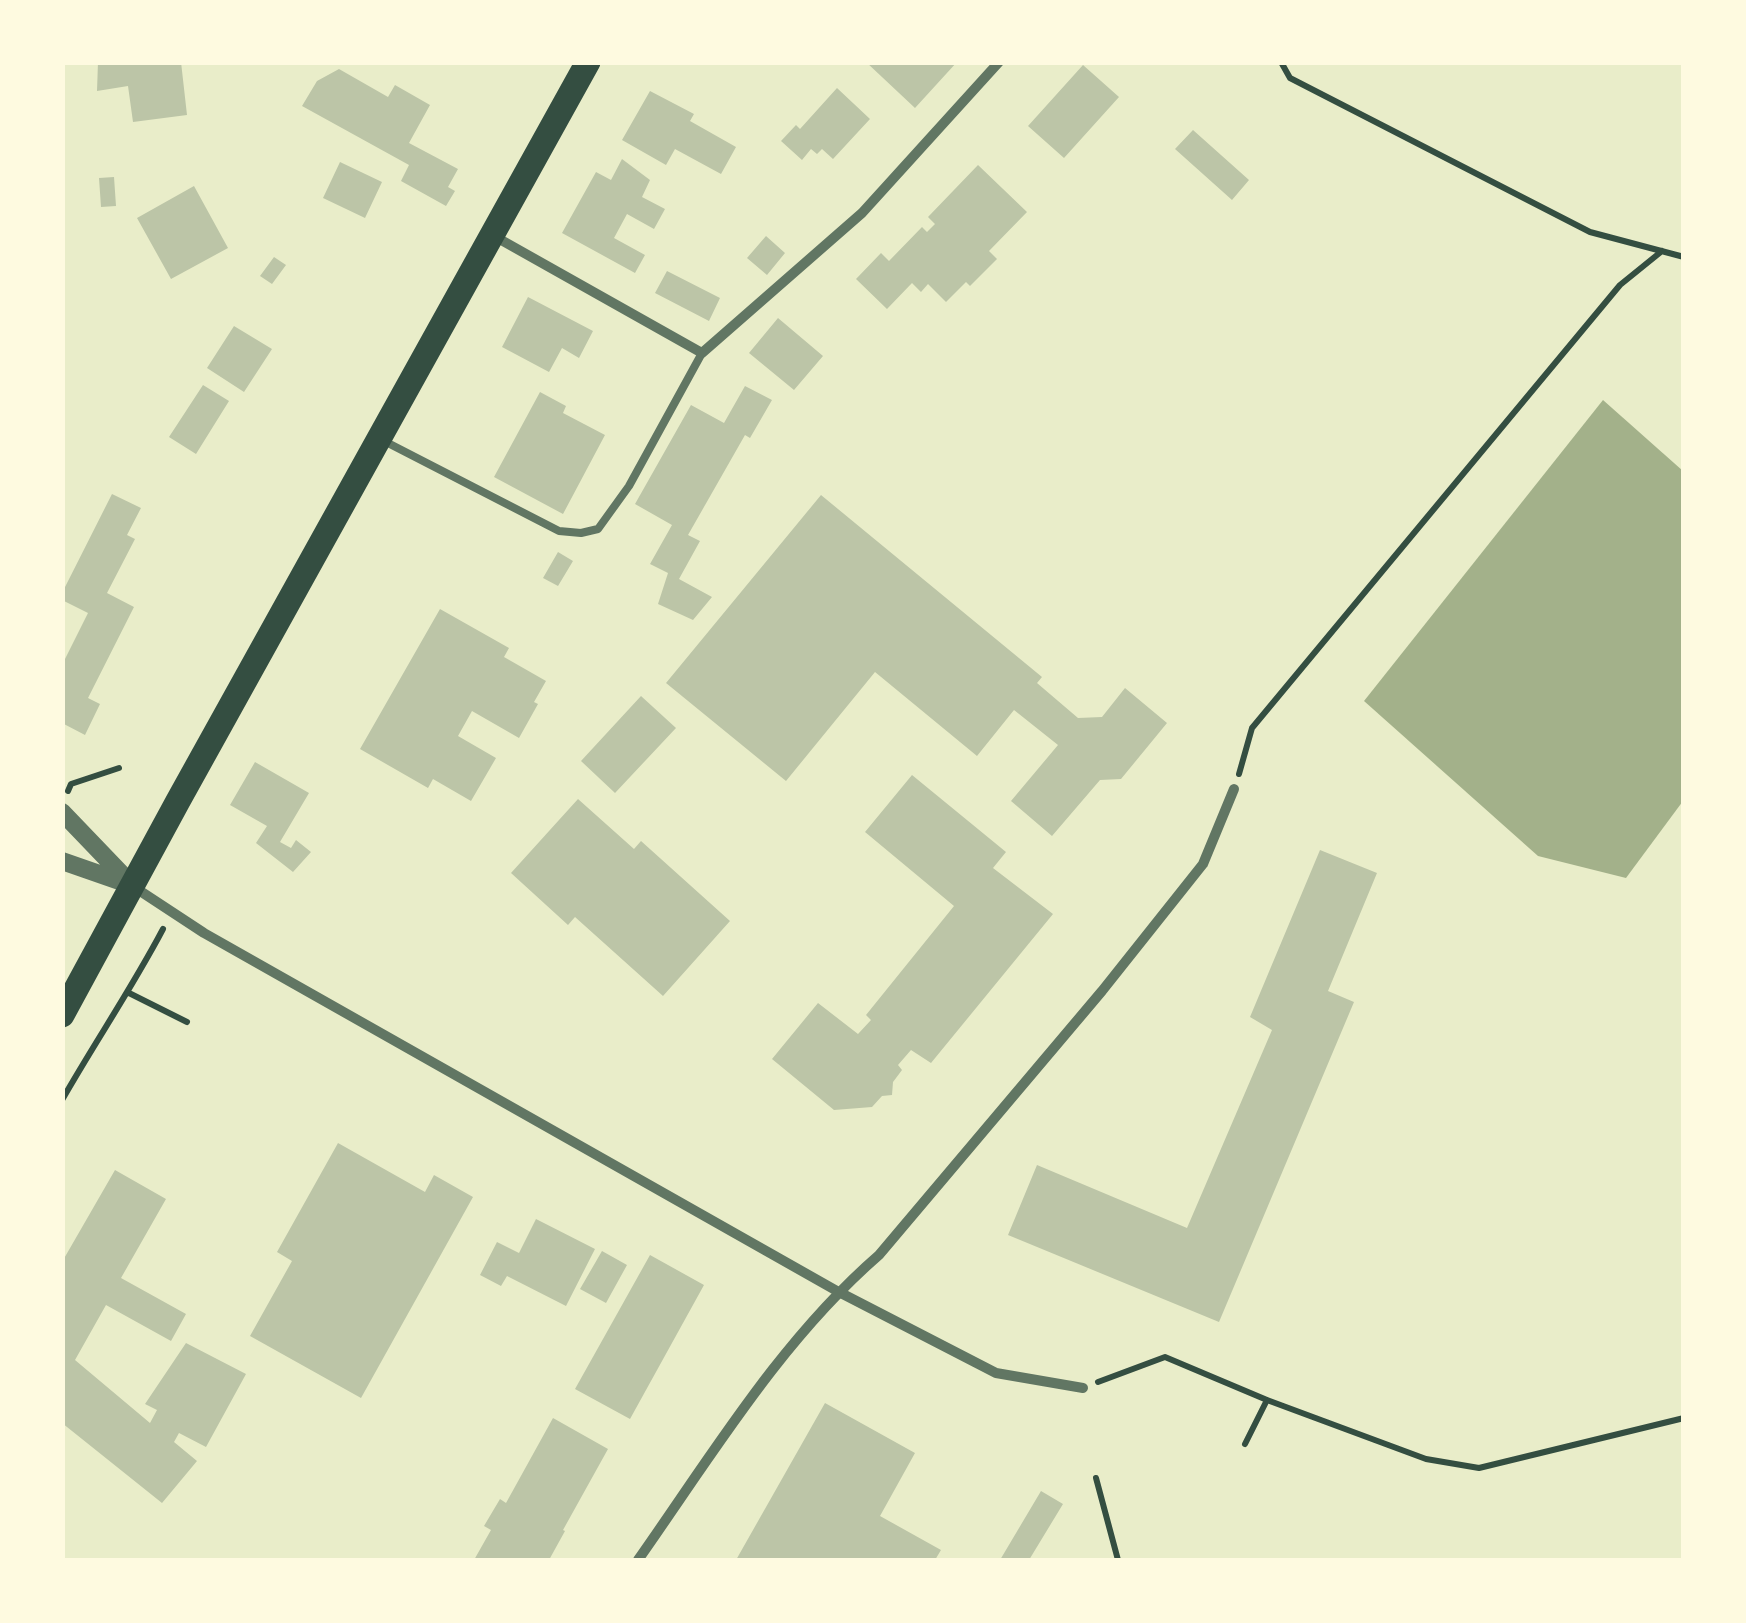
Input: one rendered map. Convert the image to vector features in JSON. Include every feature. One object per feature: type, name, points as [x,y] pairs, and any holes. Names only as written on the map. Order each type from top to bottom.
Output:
[{"type":"main road","points":[[62,1016],[588,62]]},
{"type":"street","points":[[492,234],[702,352],[862,213],[999,62]]},
{"type":"street","points":[[638,1560],[780,1359],[837,1291],[879,1255],[1113,978],[1203,864],[1234,789]]},
{"type":"street","points":[[62,812],[133,886],[171,913],[837,1291],[996,1373],[1083,1388]]},
{"type":"street","points":[[62,861],[133,886]]},
{"type":"lane","points":[[380,439],[560,531],[582,533],[598,529],[629,486],[702,352]]},
{"type":"path","points":[[1281,62],[1290,78],[1590,232],[1684,257]]},
{"type":"path","points":[[1234,789],[1252,728],[1620,286],[1662,251]]},
{"type":"path","points":[[66,782],[119,768]]},
{"type":"path","points":[[62,1100],[104,1026],[129,993],[171,913]]},
{"type":"path","points":[[129,993],[187,1022]]},
{"type":"path","points":[[1083,1388],[1165,1356],[1267,1400],[1426,1459],[1479,1468],[1684,1418]]},
{"type":"path","points":[[1245,1444],[1267,1400]]},
{"type":"path","points":[[1096,1478],[1118,1560]]},
{"type":"shaded area","points":[[1603,400],[1683,471],[1683,801],[1626,878],[1538,856],[1364,701]]},
{"type":"building","points":[[98,62],[181,62],[187,115],[133,122],[128,86],[97,91]]},
{"type":"building","points":[[866,62],[957,62],[915,108]]},
{"type":"building","points":[[1083,65],[1119,97],[1064,158],[1028,126]]},
{"type":"building","points":[[339,69],[388,97],[395,85],[430,105],[409,143],[458,169],[448,187],[455,191],[446,206],[401,181],[409,165],[302,106],[317,81]]},
{"type":"building","points":[[837,88],[870,119],[833,159],[822,149],[817,154],[811,149],[802,160],[781,141],[796,125],[800,129]]},
{"type":"building","points":[[650,91],[694,114],[690,121],[736,147],[721,174],[675,149],[666,165],[622,140]]},
{"type":"building","points":[[1193,130],[1249,180],[1232,200],[1175,149]]},
{"type":"building","points":[[622,159],[650,180],[642,197],[665,209],[654,229],[627,214],[614,238],[645,255],[635,273],[562,233],[596,172],[611,180]]},
{"type":"building","points":[[340,162],[382,182],[365,218],[323,198]]},
{"type":"building","points":[[978,165],[1027,212],[989,251],[997,259],[970,286],[966,282],[946,302],[928,284],[921,292],[912,283],[887,309],[856,279],[881,253],[889,261],[922,227],[927,232],[935,224],[928,217]]},
{"type":"building","points":[[114,177],[116,206],[101,207],[99,178]]},
{"type":"building","points":[[194,186],[228,248],[171,279],[137,218]]},
{"type":"building","points":[[766,236],[785,253],[767,275],[747,258]]},
{"type":"building","points":[[274,257],[286,265],[272,284],[260,276]]},
{"type":"building","points":[[667,271],[720,298],[709,321],[655,293]]},
{"type":"building","points":[[528,297],[593,331],[579,358],[562,348],[549,372],[502,347]]},
{"type":"building","points":[[778,318],[823,356],[794,390],[749,353]]},
{"type":"building","points":[[234,326],[272,349],[244,392],[207,368]]},
{"type":"building","points":[[203,385],[229,401],[196,454],[169,437]]},
{"type":"building","points":[[745,386],[772,400],[750,438],[745,435],[688,535],[700,541],[679,579],[712,597],[693,620],[658,604],[668,573],[650,564],[672,525],[635,504],[691,405],[724,423]]},
{"type":"building","points":[[540,392],[566,406],[563,413],[605,435],[563,514],[494,477]]},
{"type":"building","points":[[112,494],[141,508],[127,535],[135,539],[107,593],[134,607],[88,698],[100,704],[85,735],[62,723],[62,665],[88,613],[62,600],[62,593]]},
{"type":"building","points":[[821,495],[1042,677],[1037,683],[1078,718],[1102,717],[1125,688],[1167,723],[1121,779],[1100,780],[1052,836],[1011,801],[1058,745],[1014,710],[977,756],[875,672],[786,781],[666,683]]},
{"type":"building","points":[[558,552],[573,561],[558,586],[543,578]]},
{"type":"building","points":[[440,609],[509,648],[504,657],[546,681],[519,738],[472,711],[458,736],[496,758],[471,801],[433,779],[428,788],[360,749]]},
{"type":"building","points":[[641,696],[676,728],[615,793],[581,761]]},
{"type":"building","points":[[255,762],[309,793],[280,842],[291,848],[296,840],[311,852],[293,872],[256,843],[267,826],[230,805]]},
{"type":"building","points":[[912,775],[1006,852],[993,868],[1053,914],[931,1063],[911,1050],[898,1065],[902,1070],[893,1082],[892,1095],[882,1096],[872,1107],[834,1110],[772,1059],[818,1003],[858,1034],[871,1020],[866,1015],[954,906],[865,832]]},
{"type":"building","points":[[578,799],[634,849],[641,841],[730,921],[663,996],[575,917],[568,925],[511,873]]},
{"type":"building","points":[[1320,850],[1377,873],[1328,991],[1354,1002],[1219,1322],[1008,1235],[1037,1165],[1187,1228],[1272,1030],[1250,1017]]},
{"type":"building","points":[[338,1143],[425,1192],[434,1175],[473,1197],[361,1398],[250,1336],[292,1261],[277,1252]]},
{"type":"building","points":[[115,1170],[166,1199],[121,1278],[186,1314],[171,1341],[106,1305],[75,1360],[150,1423],[157,1410],[145,1404],[186,1343],[246,1374],[206,1447],[179,1433],[174,1442],[197,1461],[162,1503],[62,1423],[62,1262]]},
{"type":"building","points":[[536,1219],[595,1249],[566,1306],[507,1276],[501,1286],[480,1275],[497,1242],[519,1253]]},
{"type":"building","points":[[602,1251],[627,1265],[606,1303],[580,1289]]},
{"type":"building","points":[[650,1255],[704,1285],[630,1419],[575,1389]]},
{"type":"building","points":[[825,1403],[915,1453],[880,1516],[941,1550],[935,1560],[736,1560]]},
{"type":"building","points":[[553,1418],[608,1449],[549,1560],[474,1560],[491,1530],[484,1526],[500,1499],[506,1503]]},
{"type":"building","points":[[1041,1491],[1063,1504],[1029,1560],[1000,1560]]}]
